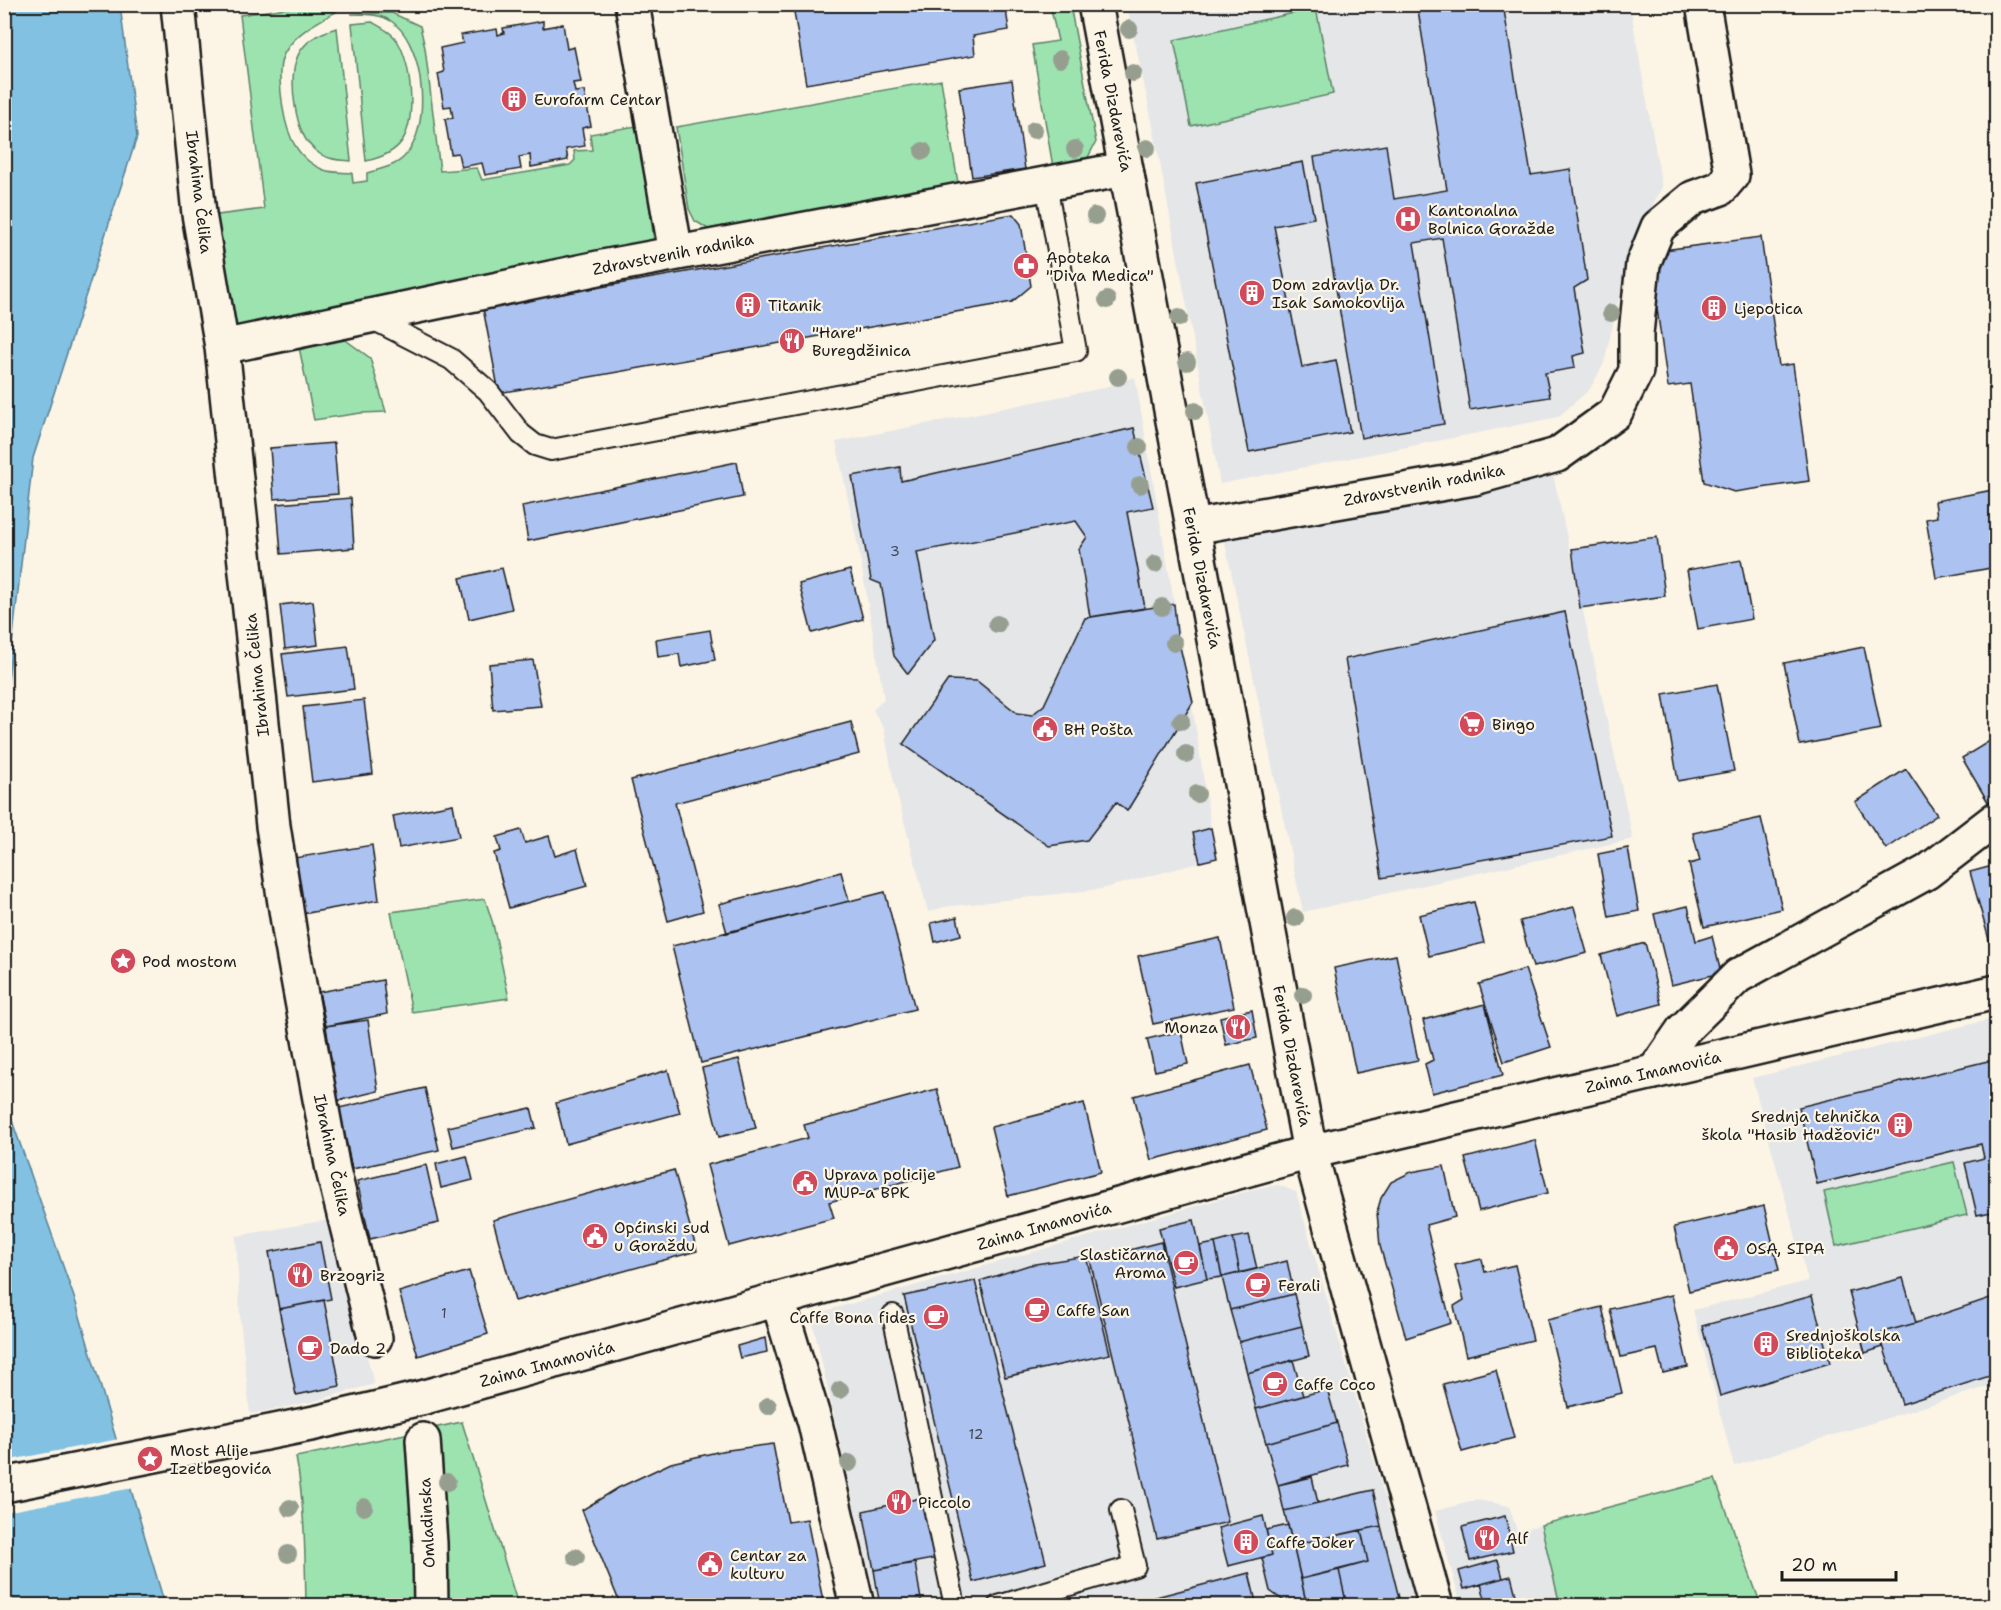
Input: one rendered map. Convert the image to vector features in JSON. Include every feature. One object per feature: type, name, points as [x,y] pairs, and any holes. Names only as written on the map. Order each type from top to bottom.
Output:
[{"type":"street","name":"Ibrahima Čelika","points":[[178,4],[199,214],[222,347],[273,826],[290,935],[333,1170],[375,1338]]},
{"type":"street","points":[[632,4],[676,253]]},
{"type":"street","name":"Ferida Dizdarevića","points":[[1095,4],[1310,1152]]},
{"type":"street","name":"Zdravstvenih radnika","points":[[1193,527],[1474,478],[1557,455],[1615,413],[1636,371],[1636,334],[1643,264],[1658,227],[1693,198],[1721,188],[1732,175],[1703,4]]},
{"type":"street","name":"Zdravstvenih radnika","points":[[222,347],[676,253],[1125,169]]},
{"type":"street","points":[[1654,1072],[1683,1030],[1738,976],[1927,872],[1996,819]]},
{"type":"street","name":"Zaima Imamovića","points":[[4,1485],[315,1423],[422,1398],[1310,1152],[1996,992]]},
{"type":"street","points":[[1310,1152],[1436,1605]]},
{"type":"street","points":[[778,1300],[815,1423],[857,1605]]},
{"type":"street","name":"Omladinska","points":[[423,1440],[430,1543],[431,1605]]},
{"type":"lane","points":[[369,316],[451,359],[488,392],[521,434],[535,445],[551,450],[1064,354],[1076,351],[1046,184]]},
{"type":"lane","points":[[893,1315],[955,1605]]},
{"type":"lane","points":[[998,1605],[1135,1566],[1121,1510]]},
{"type":"shaded area","name":"Kantonalna Bolnica Goražde","points":[[1127,5],[1630,5],[1662,187],[1631,246],[1604,363],[1590,389],[1558,417],[1220,484],[1154,131]]},
{"type":"shaded area","points":[[1135,377],[1217,858],[1101,889],[944,907],[928,912],[894,783],[884,729],[873,710],[884,699],[859,551],[836,442],[1098,389]]},
{"type":"shaded area","points":[[1551,465],[1633,839],[1303,912],[1224,538]]},
{"type":"shaded area","points":[[1996,1018],[1996,1384],[1734,1466],[1693,1310],[1808,1281],[1752,1078]]},
{"type":"shaded area","points":[[1278,1185],[1296,1192],[1416,1605],[877,1605],[811,1315],[1259,1188]]},
{"type":"shaded area","points":[[333,1219],[374,1384],[311,1402],[250,1414],[240,1318],[236,1236]]},
{"type":"shaded area","points":[[1478,1500],[1509,1506],[1517,1531],[1541,1525],[1560,1605],[1461,1605],[1435,1511]]},
{"type":"green space","points":[[1050,5],[1070,5],[1096,142],[1086,161],[1053,167],[1032,45],[1058,41]]},
{"type":"green space","points":[[300,6],[336,12],[314,24],[295,39],[285,52],[280,67],[281,93],[287,128],[297,148],[313,164],[327,171],[352,173],[353,183],[367,181],[367,173],[396,163],[404,157],[413,144],[419,128],[421,89],[413,51],[405,36],[395,24],[386,18],[351,14],[392,13],[420,26],[425,48],[440,171],[477,168],[482,180],[570,165],[575,160],[574,151],[592,150],[590,134],[636,126],[655,249],[243,330],[229,326],[210,216],[264,209],[240,15]]},
{"type":"green space","points":[[1316,8],[1333,94],[1191,126],[1174,40]]},
{"type":"green space","points":[[372,22],[390,33],[403,52],[409,77],[411,106],[407,131],[399,145],[386,154],[366,161],[352,24]]},
{"type":"green space","points":[[337,28],[351,161],[327,157],[314,150],[305,139],[300,126],[293,92],[294,67],[303,47],[311,39]]},
{"type":"green space","points":[[941,80],[958,183],[708,229],[695,221],[689,209],[676,127]]},
{"type":"green space","points":[[343,338],[370,358],[386,412],[314,420],[299,347]]},
{"type":"green space","points":[[485,899],[493,924],[509,998],[412,1012],[391,912]]},
{"type":"green space","points":[[1954,1162],[1967,1215],[1836,1246],[1824,1192]]},
{"type":"green space","points":[[462,1422],[518,1605],[306,1605],[303,1512],[296,1457]]},
{"type":"green space","points":[[1715,1479],[1761,1605],[1560,1605],[1541,1525]]},
{"type":"water","points":[[5,4],[120,5],[137,137],[33,458],[5,707]]},
{"type":"water","points":[[4,1098],[76,1303],[165,1605],[5,1605]]},
{"type":"pier","points":[[119,1439],[133,1488],[5,1512],[5,1461]]},
{"type":"building","points":[[801,4],[1005,4],[1009,30],[973,36],[975,55],[806,84],[793,6]]},
{"type":"building","points":[[1417,4],[1503,4],[1531,175],[1570,169],[1587,280],[1574,288],[1585,353],[1573,356],[1575,368],[1545,373],[1550,397],[1470,410],[1442,238],[1414,243],[1444,424],[1361,438],[1314,157],[1386,145],[1394,199],[1447,190]]},
{"type":"building","name":"Eurofarm Centar","points":[[543,21],[543,28],[563,24],[567,49],[574,47],[581,82],[573,83],[575,92],[584,91],[591,126],[582,128],[585,146],[566,149],[568,160],[531,167],[530,155],[519,157],[521,169],[485,175],[482,163],[461,167],[458,153],[451,154],[445,119],[453,118],[451,106],[444,107],[438,74],[444,72],[440,48],[463,43],[461,35],[497,29],[498,35],[504,33],[503,28]]},
{"type":"building","points":[[1012,80],[1025,169],[972,177],[959,88]]},
{"type":"building","name":"Dom zdravlja Dr. Isak Samokovlija","points":[[1303,162],[1314,218],[1274,226],[1302,367],[1336,360],[1350,432],[1249,452],[1196,183]]},
{"type":"building","name":"Titanik","points":[[1013,214],[1021,224],[1031,286],[1012,302],[499,393],[483,308]]},
{"type":"building","name":"Ljepotica","points":[[1761,237],[1779,366],[1793,364],[1809,481],[1734,492],[1704,482],[1690,384],[1668,387],[1649,252]]},
{"type":"building","points":[[1134,428],[1153,507],[1127,512],[1145,608],[1090,617],[1079,549],[1087,537],[1076,521],[917,552],[934,640],[908,674],[894,656],[881,584],[871,580],[852,476],[900,467],[901,481]]},
{"type":"building","points":[[334,443],[338,494],[274,499],[270,448]]},
{"type":"building","points":[[737,462],[743,497],[528,541],[522,506]]},
{"type":"building","points":[[1993,490],[1996,511],[1996,567],[1936,578],[1926,519],[1937,517],[1935,501]]},
{"type":"building","points":[[351,498],[354,548],[281,554],[277,504]]},
{"type":"building","points":[[1657,537],[1665,596],[1580,608],[1572,549]]},
{"type":"building","points":[[1741,560],[1752,619],[1698,629],[1687,570]]},
{"type":"building","points":[[502,568],[512,609],[469,619],[460,578]]},
{"type":"building","points":[[850,570],[863,619],[812,633],[799,584]]},
{"type":"building","points":[[313,601],[318,645],[285,649],[280,605]]},
{"type":"building","name":"BH Pošta","points":[[1174,604],[1177,634],[1193,702],[1127,811],[1116,802],[1087,840],[1049,846],[903,744],[948,680],[977,681],[1017,713],[1032,715],[1044,705],[1085,618]]},
{"type":"building","name":"Bingo","points":[[1565,612],[1612,836],[1382,878],[1345,659]]},
{"type":"building","points":[[710,630],[715,660],[681,667],[679,654],[658,657],[656,639]]},
{"type":"building","points":[[348,646],[354,689],[288,697],[282,654]]},
{"type":"building","points":[[1864,647],[1881,729],[1800,745],[1784,663]]},
{"type":"building","points":[[533,660],[541,706],[493,710],[489,664]]},
{"type":"building","points":[[1717,684],[1734,771],[1678,781],[1663,694]]},
{"type":"building","points":[[364,700],[373,774],[312,782],[303,707]]},
{"type":"building","points":[[851,722],[859,754],[675,803],[703,911],[668,921],[631,780]]},
{"type":"building","points":[[1996,737],[1996,803],[1991,807],[1962,758]]},
{"type":"building","points":[[1906,769],[1937,815],[1886,849],[1855,802]]},
{"type":"building","points":[[453,804],[459,837],[399,848],[393,816]]},
{"type":"building","points":[[1761,818],[1782,909],[1704,927],[1689,864],[1700,861],[1693,833]]},
{"type":"building","points":[[1211,828],[1217,858],[1200,862],[1193,833]]},
{"type":"building","points":[[521,830],[525,843],[549,836],[555,856],[577,849],[587,886],[509,908],[494,853],[501,851],[497,837]]},
{"type":"building","points":[[372,845],[379,900],[302,914],[294,858]]},
{"type":"building","points":[[1628,848],[1639,911],[1609,917],[1598,854]]},
{"type":"building","points":[[1996,865],[1996,953],[1993,954],[1970,872]]},
{"type":"building","points":[[841,872],[849,901],[727,933],[719,904]]},
{"type":"building","points":[[885,892],[915,1009],[701,1063],[672,946]]},
{"type":"building","points":[[1474,902],[1484,943],[1429,956],[1419,915]]},
{"type":"building","points":[[1688,906],[1696,941],[1712,936],[1721,973],[1671,985],[1654,914]]},
{"type":"building","points":[[1574,907],[1587,953],[1533,967],[1520,921]]},
{"type":"building","points":[[957,917],[961,935],[935,942],[931,923]]},
{"type":"building","points":[[1220,938],[1234,1007],[1153,1024],[1138,956]]},
{"type":"building","points":[[1645,943],[1661,1004],[1617,1016],[1601,955]]},
{"type":"building","points":[[1396,955],[1418,1060],[1356,1073],[1334,968]]},
{"type":"building","points":[[1525,969],[1551,1047],[1504,1062],[1479,984]]},
{"type":"building","points":[[383,980],[387,1014],[326,1026],[319,992]]},
{"type":"building","points":[[1485,1004],[1503,1075],[1432,1093],[1425,1064],[1433,1060],[1423,1020]]},
{"type":"building","name":"Monza","points":[[1252,1010],[1257,1038],[1226,1045],[1220,1017]]},
{"type":"building","points":[[368,1020],[378,1091],[337,1101],[326,1026]]},
{"type":"building","points":[[1181,1031],[1188,1064],[1155,1071],[1147,1039]]},
{"type":"building","points":[[739,1059],[756,1128],[719,1137],[702,1068]]},
{"type":"building","name":"Srednja tehnička škola \"Hasib Hadžović\"","points":[[1996,1059],[1996,1211],[1977,1215],[1965,1163],[1984,1158],[1981,1144],[1817,1184],[1799,1107]]},
{"type":"building","points":[[1250,1065],[1267,1130],[1151,1160],[1134,1096]]},
{"type":"building","points":[[668,1070],[680,1113],[566,1144],[556,1103]]},
{"type":"building","points":[[425,1088],[439,1150],[352,1169],[339,1108]]},
{"type":"building","name":"Uprava policije MUP-a BPK","points":[[937,1089],[958,1167],[829,1202],[834,1218],[729,1246],[707,1165],[808,1138],[804,1125]]},
{"type":"building","points":[[1084,1103],[1101,1172],[1008,1196],[991,1127]]},
{"type":"building","points":[[531,1108],[536,1128],[453,1147],[448,1127]]},
{"type":"building","points":[[1535,1140],[1548,1193],[1479,1211],[1465,1158]]},
{"type":"building","points":[[467,1156],[473,1180],[441,1188],[436,1164]]},
{"type":"building","points":[[426,1165],[439,1223],[370,1239],[357,1181]]},
{"type":"building","points":[[1444,1166],[1455,1217],[1426,1225],[1451,1323],[1406,1338],[1380,1246],[1377,1212],[1381,1198],[1391,1182],[1411,1172]]},
{"type":"building","name":"Općinski sud u Goraždu","points":[[674,1170],[697,1251],[515,1301],[493,1220]]},
{"type":"building","name":"OSA, SIPA","points":[[1764,1206],[1779,1270],[1689,1291],[1674,1227]]},
{"type":"building","name":"Slastičarna Aroma","points":[[1194,1220],[1207,1279],[1174,1287],[1159,1228]]},
{"type":"building","points":[[1249,1235],[1257,1269],[1240,1273],[1233,1238]]},
{"type":"building","points":[[1233,1238],[1240,1273],[1222,1277],[1215,1243]]},
{"type":"building","name":"Brzogriz","points":[[320,1242],[331,1299],[279,1309],[269,1252]]},
{"type":"building","points":[[1161,1242],[1228,1522],[1157,1539],[1090,1260]]},
{"type":"building","points":[[1215,1243],[1222,1277],[1207,1279],[1200,1246]]},
{"type":"building","points":[[1086,1256],[1110,1354],[1005,1377],[980,1281],[1029,1265]]},
{"type":"building","points":[[1482,1259],[1485,1272],[1515,1265],[1533,1340],[1466,1356],[1454,1306],[1464,1300],[1455,1265]]},
{"type":"building","name":"Ferali","points":[[1287,1261],[1294,1294],[1230,1310],[1222,1277]]},
{"type":"building","points":[[469,1271],[488,1334],[418,1356],[399,1292]]},
{"type":"building","points":[[1903,1278],[1916,1323],[1879,1333],[1883,1347],[1865,1353],[1849,1292]]},
{"type":"building","points":[[975,1281],[1046,1563],[973,1582],[904,1296]]},
{"type":"building","points":[[1294,1294],[1302,1326],[1239,1342],[1230,1310]]},
{"type":"building","points":[[1672,1295],[1688,1367],[1663,1373],[1657,1349],[1621,1357],[1610,1309]]},
{"type":"building","name":"Srednjoškolska Biblioteka","points":[[1812,1296],[1830,1363],[1720,1396],[1702,1326]]},
{"type":"building","points":[[1996,1296],[1996,1374],[1902,1404],[1879,1333]]},
{"type":"building","name":"Dado 2","points":[[324,1300],[340,1386],[296,1395],[279,1309]]},
{"type":"building","points":[[1602,1307],[1622,1393],[1568,1407],[1547,1320]]},
{"type":"building","points":[[1302,1326],[1309,1356],[1247,1373],[1239,1342]]},
{"type":"building","points":[[765,1338],[767,1352],[740,1358],[737,1346]]},
{"type":"building","name":"Caffe Coco","points":[[1293,1360],[1303,1396],[1256,1409],[1247,1373]]},
{"type":"building","points":[[1496,1370],[1514,1438],[1462,1452],[1443,1384]]},
{"type":"building","points":[[1327,1389],[1337,1423],[1266,1443],[1256,1409]]},
{"type":"building","points":[[1337,1423],[1348,1465],[1278,1485],[1266,1443]]},
{"type":"building","name":"Centar za kulturu","points":[[773,1444],[788,1522],[807,1519],[824,1606],[621,1606],[582,1510],[618,1488],[671,1463],[721,1451]]},
{"type":"building","points":[[1312,1477],[1318,1503],[1284,1511],[1278,1485]]},
{"type":"building","points":[[1373,1490],[1381,1526],[1293,1545],[1284,1511]]},
{"type":"building","points":[[925,1497],[938,1558],[874,1570],[863,1511]]},
{"type":"building","name":"Caffe Joker","points":[[1263,1516],[1272,1555],[1228,1566],[1218,1528]]},
{"type":"building","name":"Alf","points":[[1505,1516],[1513,1551],[1470,1561],[1462,1527]]},
{"type":"building","points":[[1288,1525],[1307,1606],[1291,1606],[1270,1591],[1262,1558],[1272,1555],[1266,1530]]},
{"type":"building","points":[[1381,1526],[1401,1606],[1347,1606],[1339,1570],[1368,1562],[1361,1530]]},
{"type":"building","points":[[1361,1530],[1368,1562],[1301,1579],[1293,1545]]},
{"type":"building","points":[[1498,1560],[1503,1578],[1464,1589],[1459,1571]]},
{"type":"building","points":[[915,1563],[922,1606],[880,1606],[874,1570]]},
{"type":"building","points":[[1339,1570],[1347,1606],[1307,1606],[1301,1579]]},
{"type":"building","points":[[1249,1573],[1257,1606],[1121,1606]]},
{"type":"building","points":[[1511,1576],[1517,1599],[1496,1606],[1487,1606],[1481,1584]]},
{"type":"place","name":"Eurofarm Centar","points":[[514,99]]},
{"type":"place","name":"Kantonalna Bolnica Goražde","points":[[1408,219]]},
{"type":"place","name":"Apoteka \"Diva Medica\"","points":[[1026,266]]},
{"type":"place","name":"Dom zdravlja Dr. Isak Samokovlija","points":[[1252,293]]},
{"type":"place","name":"Titanik","points":[[748,305]]},
{"type":"place","name":"Ljepotica","points":[[1714,308]]},
{"type":"place","name":"\"Hare\" Buregdžinica","points":[[792,341]]},
{"type":"place","name":"Bingo","points":[[1472,724]]},
{"type":"place","name":"BH Pošta","points":[[1045,729]]},
{"type":"place","name":"Pod mostom","points":[[123,961]]},
{"type":"place","name":"Monza","points":[[1238,1027]]},
{"type":"place","name":"Srednja tehnička škola \"Hasib Hadžović\"","points":[[1900,1125]]},
{"type":"place","name":"Uprava policije MUP-a BPK","points":[[805,1183]]},
{"type":"place","name":"Općinski sud u Goraždu","points":[[595,1236]]},
{"type":"place","name":"OSA, SIPA","points":[[1726,1248]]},
{"type":"place","name":"Slastičarna Aroma","points":[[1186,1263]]},
{"type":"place","name":"Brzogriz","points":[[300,1275]]},
{"type":"place","name":"Ferali","points":[[1258,1285]]},
{"type":"place","name":"Caffe San","points":[[1037,1310]]},
{"type":"place","name":"Caffe Bona fides","points":[[936,1317]]},
{"type":"place","name":"Srednjoškolska Biblioteka","points":[[1766,1344]]},
{"type":"place","name":"Dado 2","points":[[310,1348]]},
{"type":"place","name":"Caffe Coco","points":[[1275,1384]]},
{"type":"place","name":"Most Alije Izetbegovića","points":[[150,1459]]},
{"type":"place","name":"Piccolo","points":[[899,1502]]},
{"type":"place","name":"Alf","points":[[1487,1538]]},
{"type":"place","name":"Caffe Joker","points":[[1246,1542]]},
{"type":"place","name":"Centar za kulturu","points":[[710,1564]]}]
